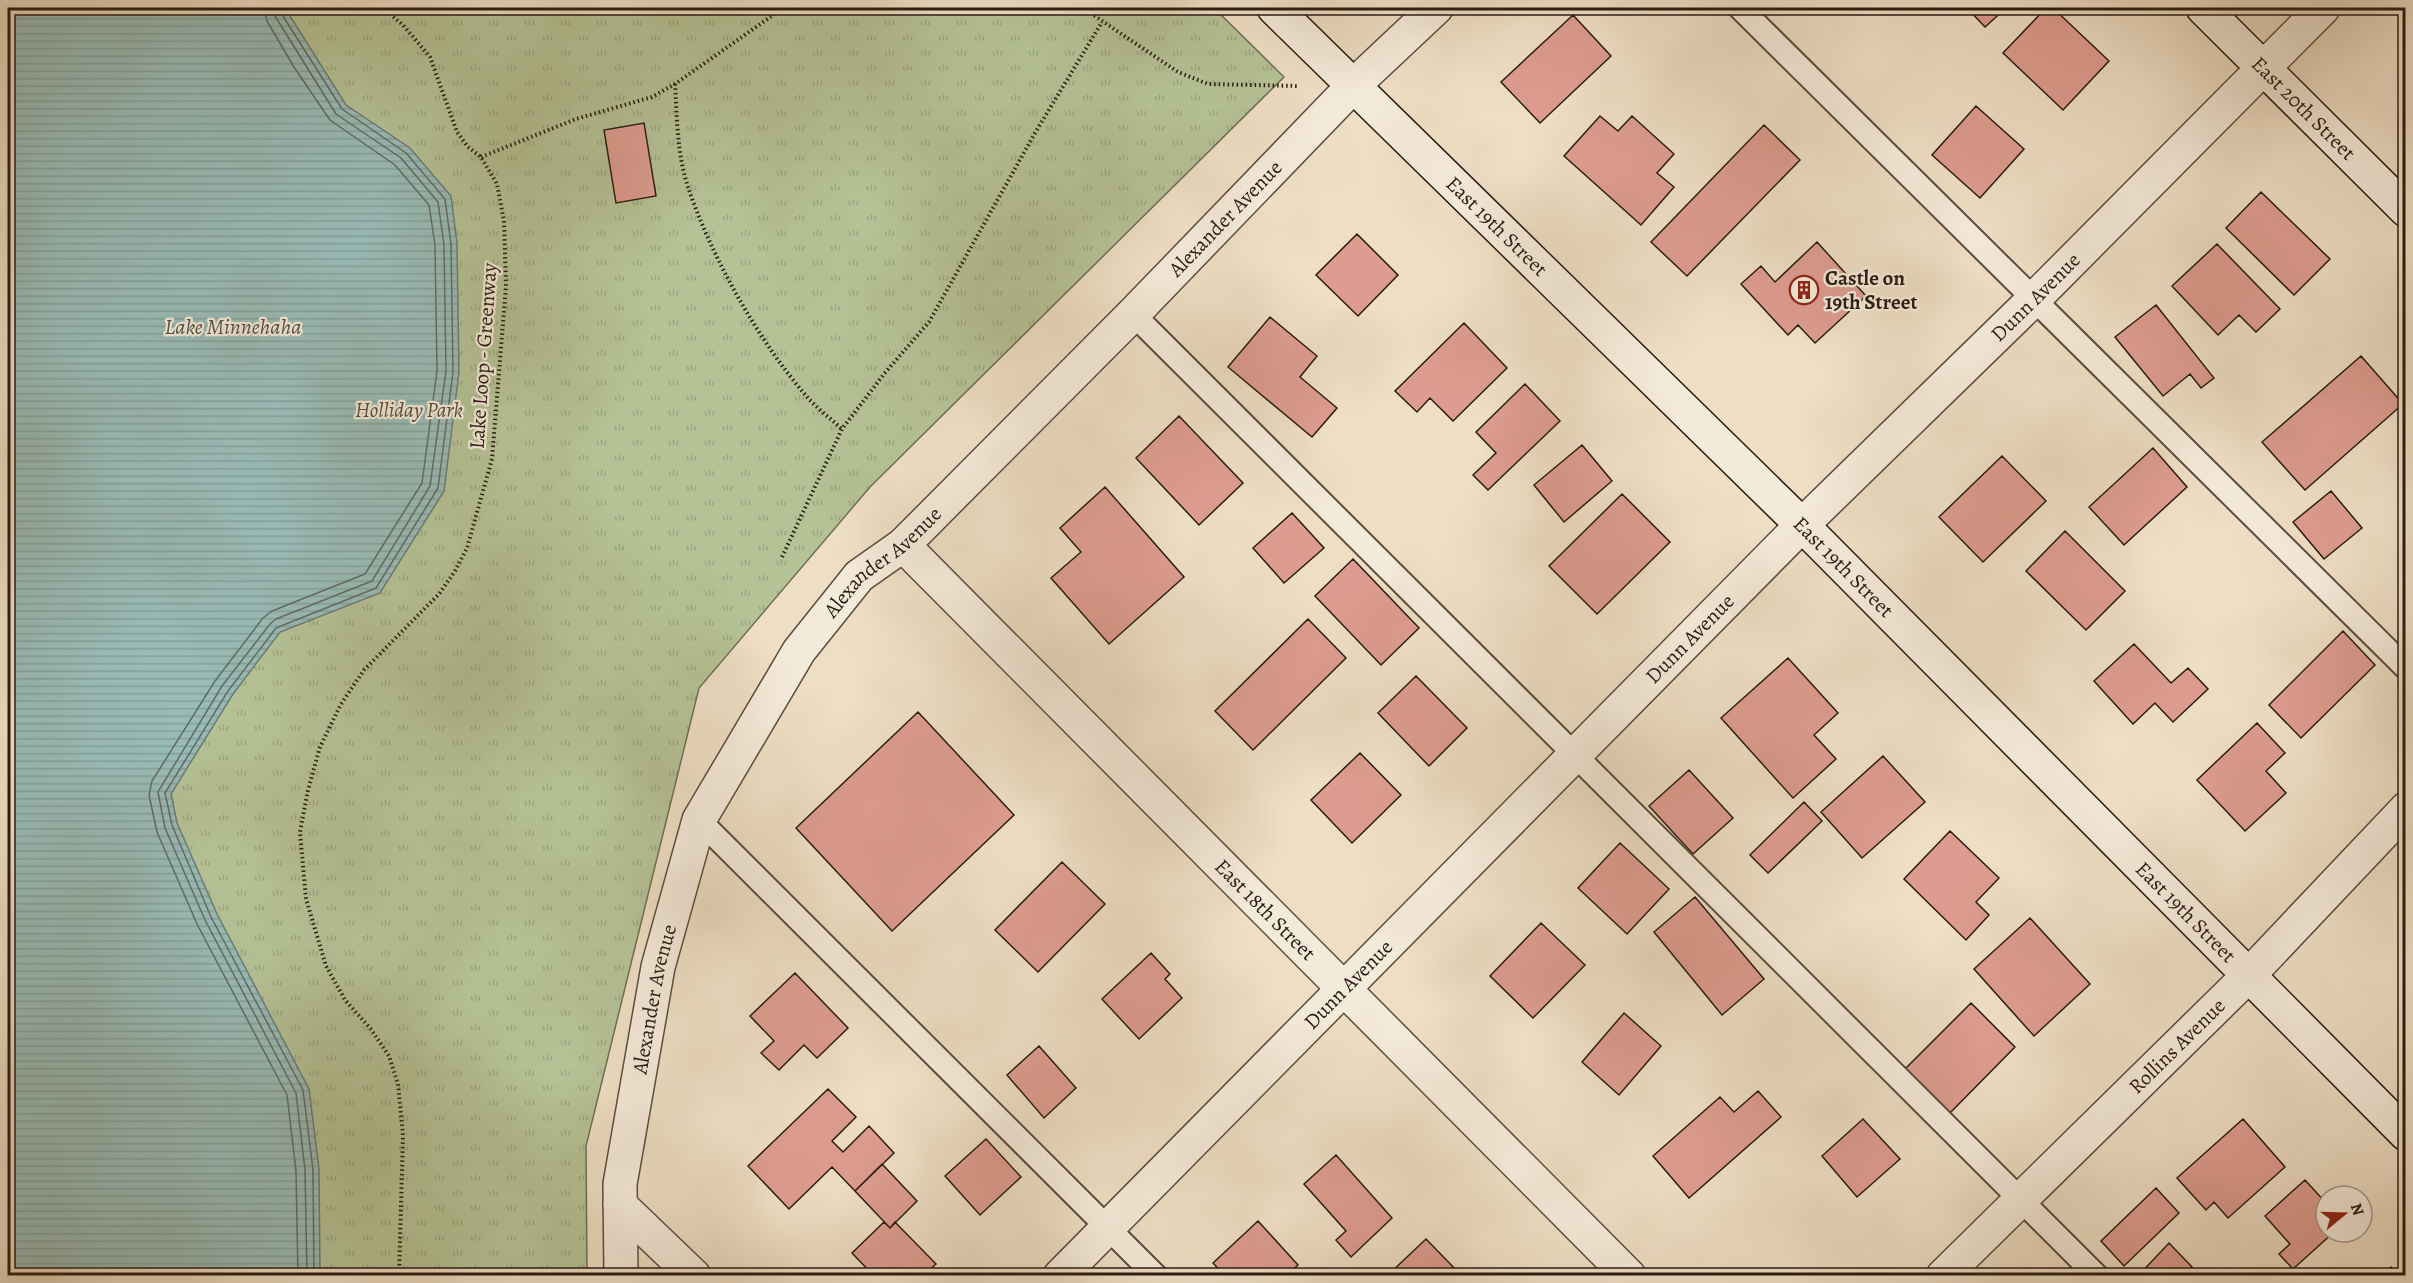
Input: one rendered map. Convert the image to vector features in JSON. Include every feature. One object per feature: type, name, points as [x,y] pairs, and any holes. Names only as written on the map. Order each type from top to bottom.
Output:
[{"type":"street","name":"East 19th Street","points":[[1274,8],[1802,525],[2406,1134]]},
{"type":"street","name":"Alexander Avenue","points":[[621,1275],[620,1184],[658,967],[699,820],[799,651],[859,576],[903,545],[1133,314],[1353,86],[1436,8]]},
{"type":"street","name":"East 20th Street","points":[[2203,8],[2406,210]]},
{"type":"street","name":"Dunn Avenue","points":[[1060,1275],[1802,525],[2034,299],[2323,8]]},
{"type":"street","name":"East 18th Street","points":[[903,545],[1629,1275]]},
{"type":"street","name":"Rollins Avenue","points":[[1943,1275],[2247,976],[2406,809]]},
{"type":"street","points":[[620,1205],[694,1275]]},
{"type":"lane","points":[[1740,8],[2406,668]]},
{"type":"lane","points":[[1133,314],[2097,1275]]},
{"type":"lane","points":[[699,820],[1156,1275]]},
{"type":"path","name":"Lake Loop - Greenway","points":[[383,8],[403,25],[430,57],[457,132],[468,147],[481,157],[497,184],[504,220],[506,286],[492,459],[467,548],[439,594],[364,670],[341,705],[320,747],[308,790],[300,832],[306,899],[326,966],[345,1000],[370,1028],[389,1056],[398,1084],[403,1135],[399,1275]]},
{"type":"path","points":[[481,157],[576,119],[645,100],[675,84],[783,8]]},
{"type":"path","points":[[1083,8],[1178,72],[1208,84],[1353,86]]},
{"type":"path","points":[[782,557],[842,429],[928,322],[1035,133],[1102,22]]},
{"type":"path","points":[[675,84],[681,157],[687,184],[722,266],[782,366],[810,400],[842,429]]},
{"type":"green space","name":"Holliday Park","points":[[8,8],[1214,8],[1284,77],[870,487],[699,688],[586,1146],[587,1275],[8,1275]]},
{"type":"water","name":"Lake Minnehaha","points":[[8,8],[285,8],[346,105],[410,148],[451,196],[457,243],[459,372],[444,491],[380,593],[280,632],[233,694],[171,794],[177,823],[217,914],[309,1089],[319,1169],[320,1275],[8,1275]]},
{"type":"building","points":[[1967,8],[2006,8],[1985,27]]},
{"type":"building","points":[[2046,8],[2053,8],[2109,61],[2063,110],[2003,53]]},
{"type":"building","points":[[1573,15],[1611,56],[1540,123],[1501,82]]},
{"type":"building","points":[[1976,106],[2024,149],[1980,198],[1932,155]]},
{"type":"building","points":[[1600,116],[1618,131],[1632,116],[1674,154],[1657,173],[1674,187],[1641,225],[1564,156]]},
{"type":"building","points":[[644,123],[656,196],[616,203],[604,130]]},
{"type":"building","points":[[1764,125],[1800,160],[1687,276],[1651,242]]},
{"type":"building","points":[[2261,192],[2330,259],[2294,295],[2226,228]]},
{"type":"building","points":[[1357,234],[1398,275],[1358,316],[1316,275]]},
{"type":"building","name":"Castle on 19th Street","points":[[1817,242],[1866,296],[1815,343],[1798,325],[1788,335],[1741,284],[1761,266],[1775,282]]},
{"type":"building","points":[[2217,244],[2280,309],[2256,332],[2239,315],[2218,335],[2172,286]]},
{"type":"building","points":[[2156,305],[2214,378],[2201,388],[2190,374],[2163,396],[2115,337]]},
{"type":"building","points":[[1270,317],[1317,356],[1300,377],[1337,408],[1312,437],[1228,367]]},
{"type":"building","points":[[1464,323],[1507,368],[1453,421],[1430,398],[1417,412],[1395,391]]},
{"type":"building","points":[[2361,356],[2403,404],[2305,490],[2262,442]]},
{"type":"building","points":[[1525,384],[1560,421],[1488,490],[1473,475],[1496,453],[1476,432]]},
{"type":"building","points":[[1179,416],[1243,483],[1199,525],[1136,458]]},
{"type":"building","points":[[1582,445],[1612,481],[1564,522],[1534,485]]},
{"type":"building","points":[[2153,448],[2187,487],[2124,545],[2089,507]]},
{"type":"building","points":[[2002,456],[2046,501],[1983,562],[1939,517]]},
{"type":"building","points":[[1105,487],[1184,577],[1109,644],[1051,578],[1081,552],[1060,528]]},
{"type":"building","points":[[2331,491],[2362,528],[2324,559],[2293,522]]},
{"type":"building","points":[[1622,494],[1670,542],[1597,614],[1549,566]]},
{"type":"building","points":[[1292,513],[1324,548],[1284,583],[1253,548]]},
{"type":"building","points":[[2065,531],[2125,591],[2086,630],[2026,571]]},
{"type":"building","points":[[1353,559],[1419,628],[1381,665],[1315,596]]},
{"type":"building","points":[[1308,619],[1346,658],[1253,750],[1215,711]]},
{"type":"building","points":[[2343,631],[2375,665],[2301,738],[2269,705]]},
{"type":"building","points":[[2134,644],[2171,683],[2188,668],[2208,689],[2173,722],[2155,703],[2133,724],[2094,681]]},
{"type":"building","points":[[1788,658],[1838,713],[1814,735],[1836,759],[1793,798],[1721,718]]},
{"type":"building","points":[[1416,676],[1467,728],[1429,766],[1378,713]]},
{"type":"building","points":[[918,712],[1014,815],[892,931],[796,828]]},
{"type":"building","points":[[2257,723],[2285,753],[2266,771],[2286,793],[2245,831],[2197,780]]},
{"type":"building","points":[[1360,753],[1401,795],[1352,843],[1311,800]]},
{"type":"building","points":[[1883,756],[1925,802],[1862,858],[1821,812]]},
{"type":"building","points":[[1689,770],[1733,818],[1693,854],[1649,806]]},
{"type":"building","points":[[1804,802],[1822,821],[1768,873],[1750,855]]},
{"type":"building","points":[[1950,831],[1999,878],[1976,902],[1989,915],[1966,940],[1904,879]]},
{"type":"building","points":[[1620,843],[1669,889],[1627,934],[1578,888]]},
{"type":"building","points":[[1062,862],[1105,904],[1038,972],[995,930]]},
{"type":"building","points":[[1695,897],[1764,979],[1722,1015],[1654,932]]},
{"type":"building","points":[[2030,918],[2090,984],[2034,1036],[1974,969]]},
{"type":"building","points":[[1541,923],[1585,965],[1533,1018],[1490,976]]},
{"type":"building","points":[[1151,953],[1170,974],[1165,979],[1182,998],[1139,1039],[1102,999]]},
{"type":"building","points":[[795,973],[848,1028],[817,1058],[804,1045],[779,1070],[761,1053],[774,1041],[750,1016]]},
{"type":"building","points":[[1971,1003],[2015,1047],[1949,1114],[1905,1069]]},
{"type":"building","points":[[1624,1013],[1661,1046],[1619,1095],[1582,1062]]},
{"type":"building","points":[[1039,1046],[1076,1088],[1044,1118],[1007,1075]]},
{"type":"building","points":[[828,1089],[856,1117],[832,1141],[843,1152],[869,1126],[894,1153],[855,1191],[832,1167],[789,1209],[748,1166]]},
{"type":"building","points":[[1758,1091],[1781,1117],[1689,1198],[1653,1156],[1720,1097],[1734,1112]]},
{"type":"building","points":[[1863,1119],[1900,1159],[1857,1197],[1822,1156]]},
{"type":"building","points":[[2243,1119],[2285,1167],[2228,1218],[2214,1202],[2206,1210],[2177,1178]]},
{"type":"building","points":[[986,1139],[1021,1177],[980,1215],[945,1176]]},
{"type":"building","points":[[1336,1155],[1392,1218],[1351,1257],[1336,1240],[1346,1231],[1304,1184]]},
{"type":"building","points":[[882,1164],[917,1201],[890,1228],[855,1191]]},
{"type":"building","points":[[2305,1180],[2314,1190],[2314,1244],[2321,1244],[2293,1269],[2279,1254],[2290,1244],[2265,1216]]},
{"type":"building","points":[[2156,1188],[2179,1213],[2124,1266],[2101,1241]]},
{"type":"building","points":[[1258,1221],[1298,1265],[1286,1276],[1225,1276],[1213,1263]]},
{"type":"building","points":[[884,1222],[890,1228],[895,1222],[936,1264],[923,1276],[874,1276],[852,1253]]},
{"type":"building","points":[[1426,1239],[1460,1274],[1388,1276],[1388,1275]]},
{"type":"building","points":[[2169,1243],[2192,1267],[2183,1276],[2138,1276]]},
{"type":"building","points":[[2391,1267],[2399,1276],[2382,1276]]},
{"type":"place","name":"Castle on 19th Street","points":[[1804,290]]}]
